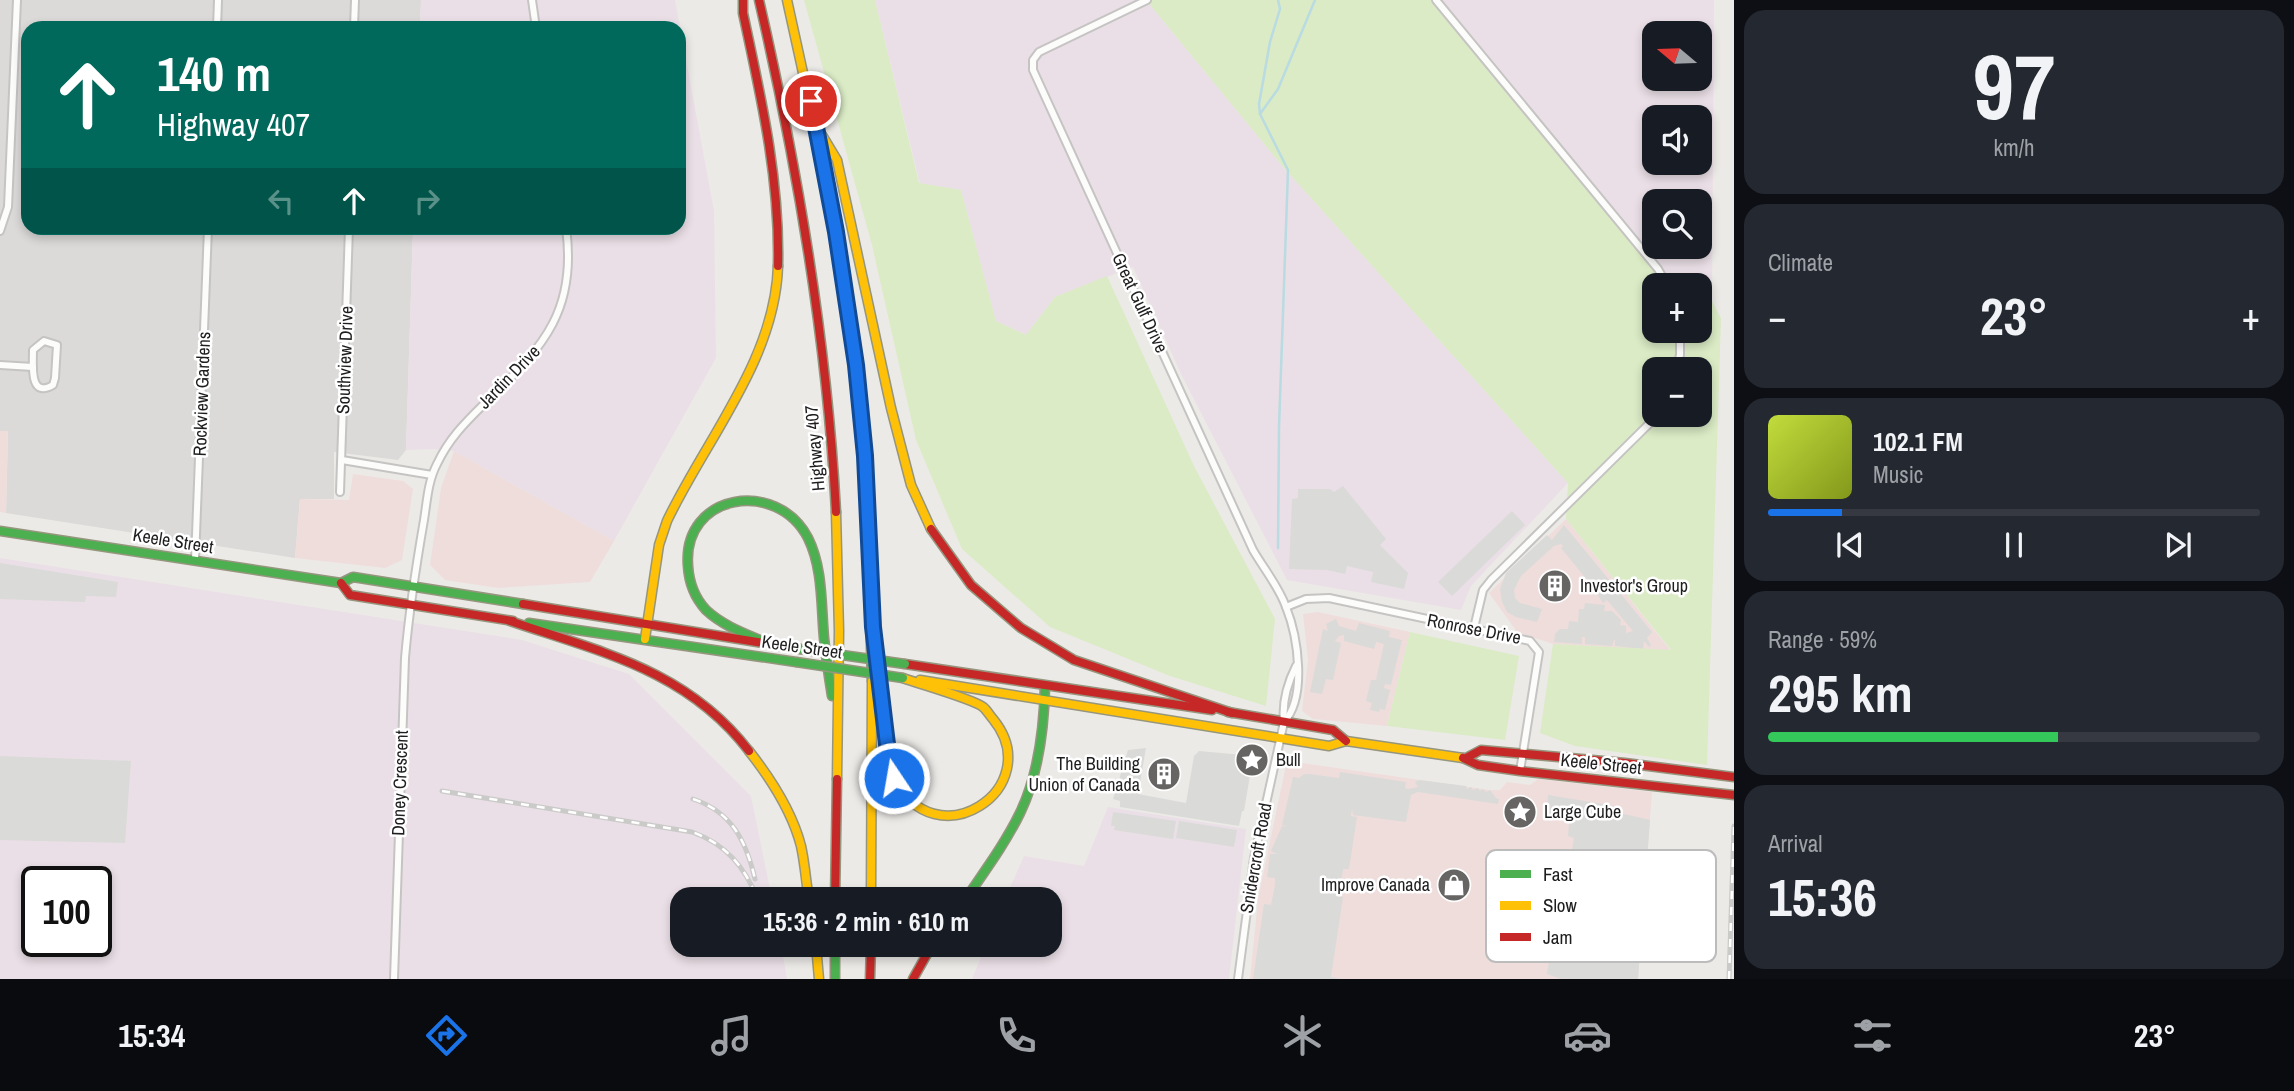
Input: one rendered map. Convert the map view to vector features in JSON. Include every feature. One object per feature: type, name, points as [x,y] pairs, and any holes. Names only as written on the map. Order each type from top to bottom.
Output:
[{"type":"main road","points":[[645,639],[659,545],[667,521],[759,350],[772,310],[779,267],[779,220],[772,162],[743,13],[743,0]]},
{"type":"main road","name":"Highway 407","points":[[759,0],[773,58],[795,177],[827,396],[837,533],[835,887]]},
{"type":"main road","points":[[787,0],[817,127],[849,310],[861,409],[873,627],[871,887]]},
{"type":"main road","points":[[817,127],[837,160],[891,408],[911,485],[935,537],[971,585],[1021,628],[1074,660],[1232,713]]},
{"type":"main road","points":[[767,643],[715,617],[701,603],[690,585],[686,562],[691,539],[704,517],[721,505],[746,500],[770,503],[788,513],[809,540],[821,601],[837,732]]},
{"type":"main road","name":"Keele Street","points":[[0,531],[341,583],[352,578],[414,587],[800,649],[1232,713],[1333,730],[1346,741]]},
{"type":"main road","name":"Keele Street","points":[[341,583],[351,595],[510,621],[903,678],[1329,746],[1346,741],[1466,758],[1478,765],[1520,771],[1734,796]]},
{"type":"main road","points":[[510,621],[631,662],[661,675],[704,705],[748,747],[775,788],[800,842],[807,887]]},
{"type":"main road","points":[[873,627],[889,761],[894,778],[903,794],[919,810],[942,817],[968,815],[990,800],[1004,783],[1011,761],[1005,732],[982,706],[903,678]]},
{"type":"main road","points":[[974,887],[1007,837],[1024,805],[1039,743],[1045,686]]},
{"type":"main road","name":"Keele Street","points":[[1466,758],[1481,750],[1592,759],[1734,777]]},
{"type":"main road","points":[[817,957],[818,979]]},
{"type":"main road","points":[[835,957],[835,979]]},
{"type":"main road","points":[[870,957],[870,979]]},
{"type":"main road","points":[[913,979],[925,957]]},
{"type":"street","points":[[0,231],[8,206],[17,0]]},
{"type":"street","points":[[217,21],[218,0]]},
{"type":"street","points":[[355,0],[355,21]]},
{"type":"street","points":[[532,0],[535,21]]},
{"type":"street","name":"Great Gulf Drive","points":[[1147,0],[1039,52],[1033,60],[1033,70],[1253,550],[1286,607],[1297,666],[1291,676],[1283,710],[1284,722]]},
{"type":"street","points":[[1436,0],[1660,273]]},
{"type":"street","name":"Rockview Gardens","points":[[195,560],[208,235]]},
{"type":"street","name":"Southview Drive","points":[[340,492],[349,235]]},
{"type":"street","name":"Jardin Drive","points":[[414,587],[432,475],[456,432],[510,380],[541,345],[552,327],[561,306],[568,274],[566,235]]},
{"type":"street","points":[[44,341],[57,345],[53,385],[45,390],[40,389],[34,383],[33,367],[33,350],[44,341]]},
{"type":"street","points":[[0,365],[33,367]]},
{"type":"street","points":[[1474,628],[1483,590],[1491,580],[1646,427]]},
{"type":"street","points":[[342,460],[432,475]]},
{"type":"street","name":"Doney Crescent","points":[[394,979],[404,675],[414,587]]},
{"type":"street","name":"Ronrose Drive","points":[[1286,607],[1306,599],[1329,598],[1530,641],[1539,652],[1520,771]]},
{"type":"street","name":"Snidercroft Road","points":[[1238,979],[1254,858],[1284,722]]},
{"type":"shaded area","points":[[0,0],[421,0],[420,21],[21,21],[21,235],[413,235],[406,450],[398,460],[334,452],[334,499],[300,499],[295,558],[6,513],[8,431],[0,431]]},
{"type":"shaded area","points":[[421,0],[675,0],[679,21],[420,21]]},
{"type":"shaded area","points":[[875,0],[1146,0],[1284,168],[1568,483],[1471,586],[1461,610],[1287,580],[1182,376],[1133,267],[1055,297],[1026,335],[996,321],[961,190],[920,184]]},
{"type":"shaded area","points":[[1441,0],[1714,0],[1712,301],[1712,273],[1665,273],[1654,259],[1712,259],[1712,189],[1642,189],[1642,244]]},
{"type":"shaded area","points":[[686,60],[714,211],[716,358],[614,541],[454,451],[406,450],[413,235],[686,235]]},
{"type":"shaded area","points":[[0,431],[8,431],[6,513],[0,512]]},
{"type":"shaded area","points":[[454,451],[614,541],[590,582],[498,588],[445,580],[430,565],[441,488]]},
{"type":"shaded area","points":[[353,474],[403,481],[413,489],[402,560],[385,568],[295,558],[300,499],[349,500]]},
{"type":"shaded area","points":[[1343,486],[1386,539],[1380,545],[1408,573],[1404,589],[1371,582],[1373,572],[1347,566],[1345,574],[1327,570],[1289,569],[1292,499],[1298,498],[1298,489],[1330,489],[1334,492]]},
{"type":"shaded area","points":[[1512,511],[1525,525],[1452,596],[1438,582]]},
{"type":"shaded area","points":[[1566,519],[1671,651],[1553,644],[1517,632],[1489,593]]},
{"type":"shaded area","points":[[1564,525],[1652,632],[1647,638],[1651,645],[1649,647],[1644,641],[1643,649],[1615,646],[1615,640],[1612,646],[1585,644],[1585,637],[1582,637],[1582,644],[1554,642],[1555,634],[1560,629],[1568,629],[1569,621],[1578,622],[1579,609],[1584,609],[1585,603],[1605,605],[1604,611],[1612,611],[1621,620],[1620,625],[1626,626],[1626,633],[1633,631],[1607,600],[1603,603],[1593,588],[1596,585],[1591,579],[1588,581],[1561,548],[1561,544],[1554,546],[1521,576],[1514,590],[1515,598],[1520,603],[1542,609],[1537,622],[1507,612],[1500,589],[1506,573],[1547,535],[1552,540]]},
{"type":"shaded area","points":[[0,558],[522,640],[629,674],[751,796],[770,887],[670,887],[670,957],[783,957],[787,979],[0,979]]},
{"type":"shaded area","points":[[0,563],[118,582],[116,597],[86,596],[85,602],[0,599]]},
{"type":"shaded area","points":[[1318,612],[1410,632],[1387,726],[1313,719],[1302,711],[1308,660],[1303,614]]},
{"type":"shaded area","points":[[1336,619],[1339,626],[1356,631],[1359,623],[1390,631],[1389,637],[1402,640],[1391,685],[1385,684],[1384,688],[1390,690],[1385,710],[1370,710],[1372,703],[1366,701],[1371,680],[1376,680],[1384,644],[1376,642],[1374,649],[1344,641],[1344,635],[1339,636],[1335,641],[1341,643],[1333,680],[1326,679],[1322,694],[1310,692],[1323,629],[1328,631],[1326,624]]},
{"type":"shaded area","points":[[1146,748],[1138,794],[1186,803],[1194,756],[1199,751],[1243,755],[1243,766],[1251,769],[1239,826],[1120,807],[1120,801],[1113,799],[1128,750]]},
{"type":"shaded area","points":[[0,756],[131,761],[125,843],[0,840]]},
{"type":"shaded area","points":[[1302,763],[1490,790],[1500,790],[1507,782],[1530,785],[1538,779],[1652,792],[1648,850],[1486,850],[1486,962],[1639,962],[1638,979],[1250,979],[1258,899],[1286,765]]},
{"type":"shaded area","points":[[1340,772],[1406,782],[1405,788],[1408,789],[1418,787],[1415,782],[1419,780],[1466,786],[1467,789],[1471,787],[1473,790],[1478,788],[1486,792],[1490,790],[1499,799],[1498,804],[1418,792],[1411,795],[1406,822],[1353,815],[1352,808],[1351,816],[1357,817],[1349,869],[1343,869],[1339,896],[1343,897],[1331,977],[1340,979],[1253,979],[1264,904],[1271,905],[1275,885],[1275,878],[1267,877],[1270,854],[1277,854],[1271,851],[1282,826],[1288,827],[1282,825],[1293,777],[1309,774],[1339,778]]},
{"type":"shaded area","points":[[1548,795],[1615,806],[1615,812],[1650,820],[1648,850],[1572,850],[1574,838],[1568,836],[1569,822],[1576,822],[1578,815],[1576,814],[1574,820],[1547,816]]},
{"type":"shaded area","points":[[1108,807],[1246,829],[1229,979],[972,979],[981,957],[1062,957],[1062,887],[1010,887],[1024,856],[1084,866]]},
{"type":"shaded area","points":[[1113,812],[1176,821],[1173,839],[1114,830],[1115,826],[1111,826]]},
{"type":"shaded area","points":[[1179,821],[1237,830],[1234,847],[1176,838]]},
{"type":"shaded area","points":[[1549,962],[1639,962],[1638,979],[1561,979],[1547,974]]},
{"type":"green space","points":[[804,0],[875,0],[919,183],[961,190],[996,321],[1026,335],[1055,297],[1107,276],[1194,466],[1275,619],[1266,706],[1170,676],[1050,627],[962,549],[916,440],[872,245]]},
{"type":"green space","points":[[1146,0],[1441,0],[1642,244],[1642,259],[1654,259],[1665,273],[1642,273],[1642,343],[1712,343],[1712,301],[1721,318],[1707,765],[1575,746],[1540,733],[1553,644],[1671,650],[1566,519],[1568,483],[1284,168]]},
{"type":"green space","points":[[1410,632],[1519,656],[1505,740],[1387,726]]},
{"type":"green space","points":[[1514,805],[1532,808],[1534,812],[1529,817],[1516,816],[1510,809]]},
{"type":"waterway","points":[[1278,0],[1280,9],[1270,42],[1259,104],[1260,114],[1288,170],[1279,427],[1278,548]]},
{"type":"waterway","points":[[1260,114],[1278,89],[1315,0]]},
{"type":"railway","points":[[442,791],[692,832],[715,843],[733,858],[752,887]]},
{"type":"railway","points":[[693,799],[718,812],[735,830],[747,852],[755,879]]},
{"type":"railway","points":[[1729,979],[1734,826]]},
{"type":"traffic: fast","points":[[853,341],[866,473],[872,681]]},
{"type":"traffic: fast","points":[[767,643],[713,616],[699,600],[690,578],[690,541],[700,522],[715,509],[734,502],[755,501],[775,507],[794,519],[808,538],[819,574],[832,696]]},
{"type":"traffic: fast","points":[[0,531],[341,583],[353,577],[523,604]]},
{"type":"traffic: fast","points":[[529,623],[796,662]]},
{"type":"traffic: fast","points":[[800,649],[905,664]]},
{"type":"traffic: fast","points":[[796,662],[903,678]]},
{"type":"traffic: fast","points":[[974,887],[1008,836],[1032,783],[1039,751],[1045,686]]},
{"type":"traffic: fast","points":[[835,957],[835,979]]},
{"type":"traffic: slow","points":[[787,0],[832,205],[853,341]]},
{"type":"traffic: slow","points":[[822,135],[837,160],[891,408],[911,485],[931,529]]},
{"type":"traffic: slow","points":[[645,639],[659,545],[667,521],[752,366],[774,301],[778,266]]},
{"type":"traffic: slow","points":[[836,512],[839,631],[837,779]]},
{"type":"traffic: slow","points":[[878,667],[882,723],[889,764],[894,777],[912,802],[934,814],[958,815],[979,806],[997,790],[1007,769],[1006,745],[993,719],[977,704],[903,678]]},
{"type":"traffic: slow","points":[[920,680],[1329,746],[1346,741],[1463,758]]},
{"type":"traffic: slow","points":[[871,887],[872,681]]},
{"type":"traffic: slow","points":[[749,751],[773,784],[792,820],[801,846],[807,887]]},
{"type":"traffic: slow","points":[[817,957],[819,979]]},
{"type":"traffic: jam","points":[[743,0],[743,13],[773,170],[778,266]]},
{"type":"traffic: jam","points":[[759,0],[809,255],[826,383],[836,512]]},
{"type":"traffic: jam","points":[[931,529],[971,585],[1021,628],[1074,660],[1232,713]]},
{"type":"traffic: jam","points":[[341,583],[350,595],[513,621]]},
{"type":"traffic: jam","points":[[523,604],[800,649]]},
{"type":"traffic: jam","points":[[510,621],[609,654],[670,682],[725,723],[749,751]]},
{"type":"traffic: jam","points":[[905,664],[1212,710]]},
{"type":"traffic: jam","points":[[1228,712],[1333,730],[1346,741]]},
{"type":"traffic: jam","points":[[1466,758],[1481,750],[1625,763],[1734,777]]},
{"type":"traffic: jam","points":[[1463,758],[1478,765],[1520,771],[1734,795]]},
{"type":"traffic: jam","points":[[835,887],[837,779]]},
{"type":"traffic: jam","points":[[870,979],[871,957]]},
{"type":"traffic: jam","points":[[913,979],[925,957]]},
{"type":"place","name":"Investor's Group","points":[[1555,586]]},
{"type":"place","name":"Bull","points":[[1252,760]]},
{"type":"place","name":"The Building Union of Canada","points":[[1164,774]]},
{"type":"place","name":"Large Cube","points":[[1520,812]]},
{"type":"place","name":"Improve Canada","points":[[1454,885]]},
{"type":"route","points":[[811,101],[836,232],[856,365],[865,456],[873,627],[889,761],[894,778]]}]
